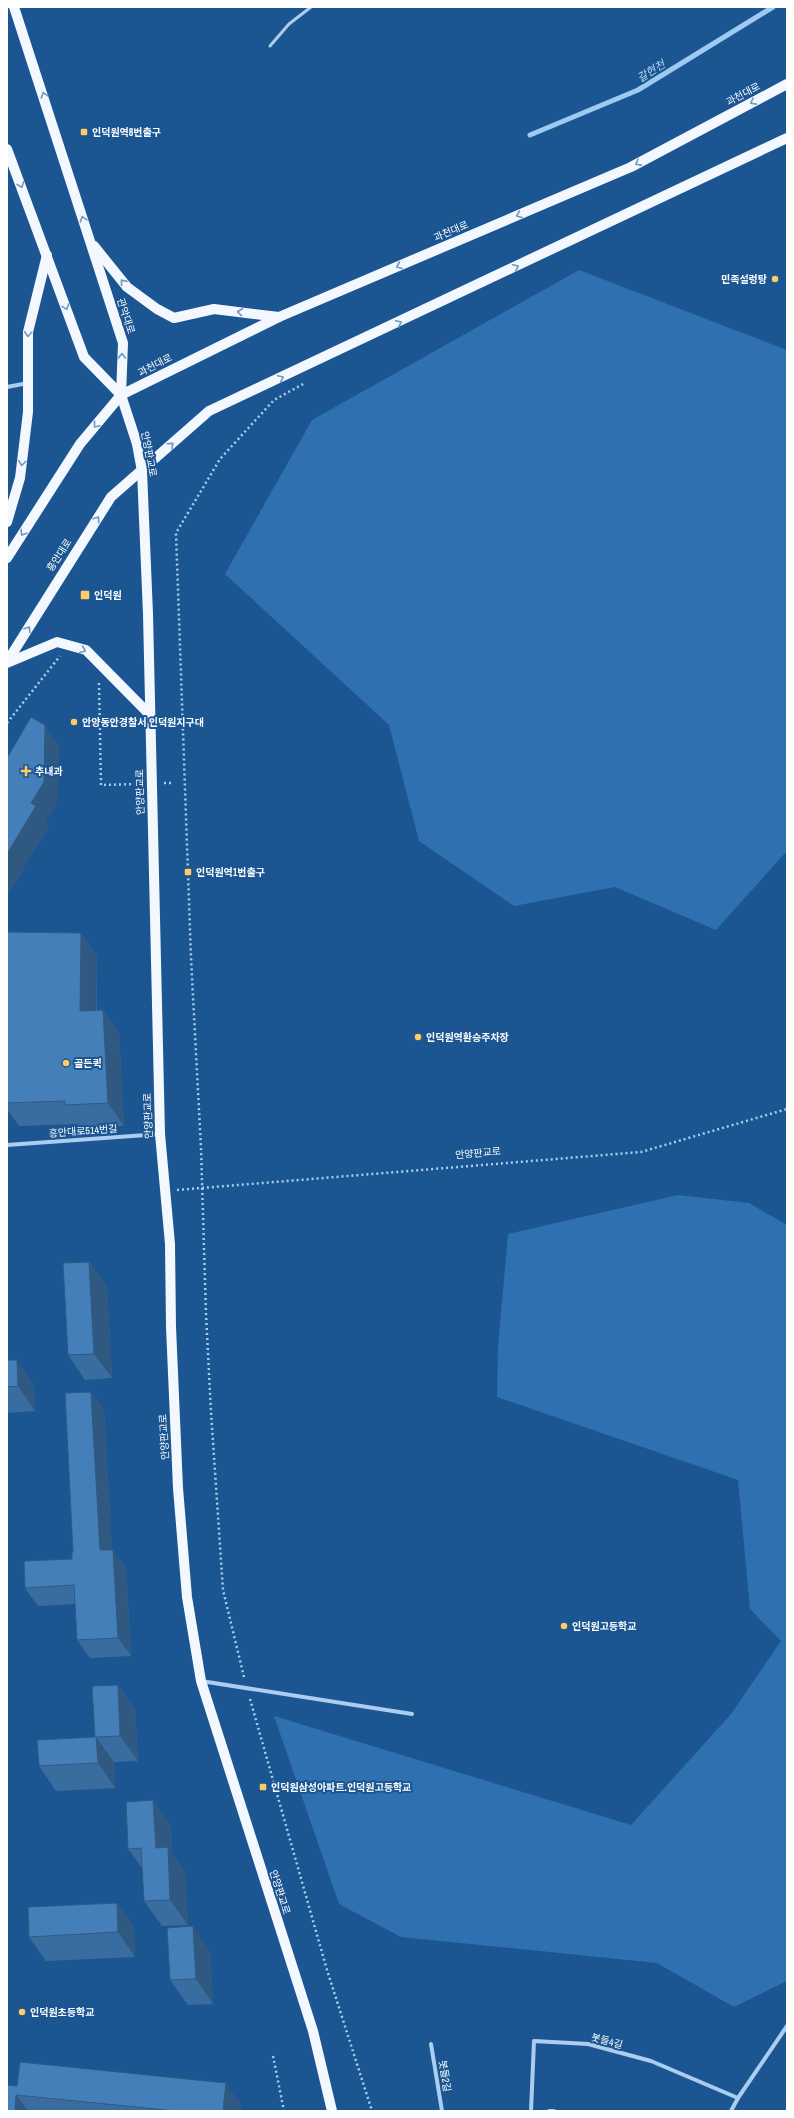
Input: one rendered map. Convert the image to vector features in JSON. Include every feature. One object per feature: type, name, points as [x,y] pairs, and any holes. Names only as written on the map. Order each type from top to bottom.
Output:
[{"type":"main road","name":"관악대로","points":[[14,7],[123,344],[121,395]]},
{"type":"main road","name":"과천대로","points":[[121,395],[279,317],[631,167],[787,84]]},
{"type":"main road","points":[[142,471],[209,411],[787,138]]},
{"type":"main road","points":[[7,148],[84,357],[121,395],[80,444],[7,558]]},
{"type":"main road","points":[[90,240],[127,287],[157,309],[174,318],[214,309],[279,317]]},
{"type":"main road","points":[[7,522],[20,478],[28,412],[28,332],[47,255]]},
{"type":"main road","name":"안양판교로","points":[[121,395],[137,444],[142,471],[152,784],[160,1134],[170,1244],[171,1327],[178,1488],[187,1597],[201,1681],[313,2030],[332,2111]]},
{"type":"main road","name":"흥안대로","points":[[7,662],[111,497],[142,471]]},
{"type":"main road","points":[[7,662],[57,642],[86,650],[150,715]]},
{"type":"street","points":[[7,387],[28,384]]},
{"type":"street","name":"흥안대로514번길","points":[[7,1145],[160,1134]]},
{"type":"street","points":[[201,1681],[412,1714]]},
{"type":"street","points":[[731,2111],[738,2098],[787,2026]]},
{"type":"street","name":"봇들4길","points":[[531,2111],[534,2041],[595,2046],[651,2061],[738,2098]]},
{"type":"street","name":"봇들2길","points":[[431,2044],[442,2111]]},
{"type":"street","points":[[549,2111],[554,2111]]},
{"type":"lane","points":[[270,46],[289,24],[311,7]]},
{"type":"path","points":[[306,382],[274,400],[220,459],[176,533],[191,958],[202,1188],[206,1314],[223,1590],[247,1688],[327,1970],[372,2111]]},
{"type":"path","points":[[7,723],[62,654]]},
{"type":"path","points":[[99,675],[101,785],[173,783]]},
{"type":"path","name":"안양판교로","points":[[165,1191],[640,1152],[787,1109]]},
{"type":"path","points":[[273,2056],[284,2111]]},
{"type":"shaded area","points":[[579,270],[787,350],[787,851],[716,930],[615,887],[514,906],[419,841],[389,725],[225,574],[312,420]]},
{"type":"shaded area","points":[[678,1195],[749,1203],[787,1225],[787,1981],[734,2007],[657,1963],[401,1937],[339,1904],[274,1716],[631,1825],[731,1714],[781,1641],[750,1609],[738,1480],[497,1397],[498,1346],[508,1234]]},
{"type":"building","points":[[31,717],[45,725],[44,782],[31,803],[36,806],[7,854],[7,758]]},
{"type":"building","points":[[7,932],[81,933],[80,1011],[103,1010],[108,1103],[65,1105],[65,1101],[7,1103]]},
{"type":"building","points":[[89,1262],[94,1354],[68,1355],[63,1263]]},
{"type":"building","points":[[7,1360],[17,1360],[18,1386],[7,1387]]},
{"type":"building","points":[[91,1392],[100,1550],[113,1550],[118,1638],[77,1640],[74,1585],[25,1588],[24,1561],[72,1559],[73,1552],[65,1393]]},
{"type":"building","points":[[118,1685],[120,1736],[96,1737],[98,1763],[39,1766],[37,1740],[95,1737],[92,1686]]},
{"type":"building","points":[[153,1800],[156,1848],[168,1847],[170,1900],[144,1901],[141,1848],[128,1849],[126,1802]]},
{"type":"building","points":[[117,1903],[118,1932],[29,1937],[28,1907]]},
{"type":"building","points":[[193,1926],[196,1979],[170,1980],[167,1928]]},
{"type":"building","points":[[20,2062],[226,2083],[223,2111],[176,2111],[16,2095],[15,2111],[7,2111],[7,2085],[17,2086]]},
{"type":"waterway","name":"갈현천","points":[[530,135],[638,90],[773,7]]},
{"type":"place","name":"인덕원역8번출구","points":[[84,132]]},
{"type":"place","name":"민족설렁탕","points":[[775,279]]},
{"type":"place","name":"인덕원","points":[[85,595]]},
{"type":"place","name":"안양동안경찰서 인덕원지구대","points":[[74,722]]},
{"type":"place","name":"추내과","points":[[26,771]]},
{"type":"place","name":"인덕원역1번출구","points":[[188,872]]},
{"type":"place","name":"인덕원역환승주차장","points":[[418,1037]]},
{"type":"place","name":"골든퀵","points":[[66,1063]]},
{"type":"place","name":"인덕원고등학교","points":[[564,1626]]},
{"type":"place","name":"인덕원삼성아파트.인덕원고등학교","points":[[263,1787]]},
{"type":"place","name":"인덕원초등학교","points":[[22,2012]]}]
